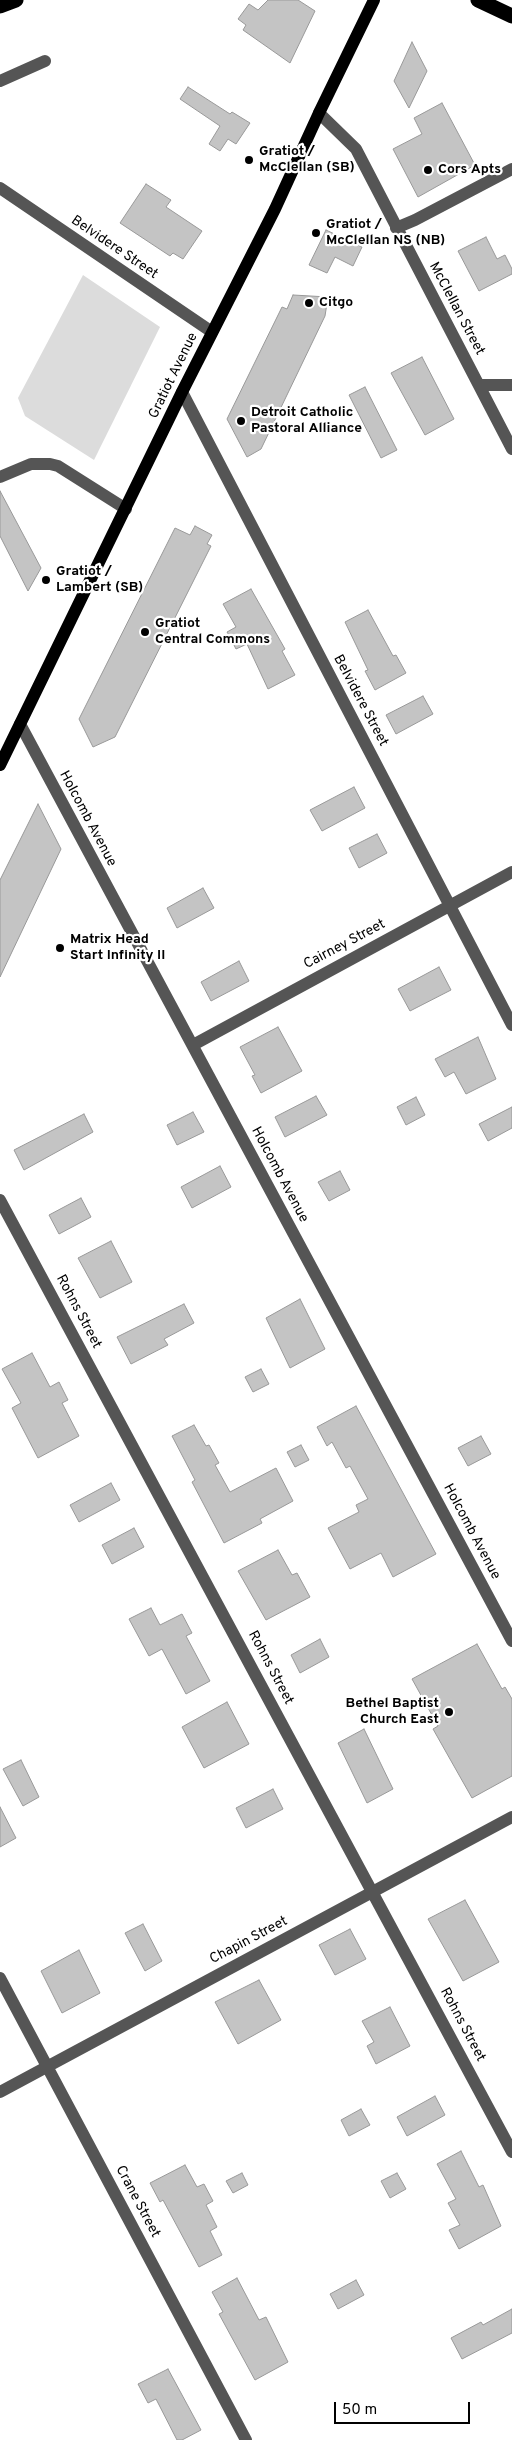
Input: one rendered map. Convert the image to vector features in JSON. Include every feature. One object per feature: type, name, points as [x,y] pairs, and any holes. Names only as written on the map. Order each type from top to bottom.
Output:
[{"type":"highway","points":[[0,6],[16,0]]},
{"type":"highway","points":[[478,0],[512,16]]},
{"type":"main road","name":"Gratiot Avenue","points":[[0,764],[182,392],[276,209],[319,113],[374,0]]},
{"type":"street","points":[[0,81],[45,61]]},
{"type":"street","name":"McClellan Street","points":[[319,113],[356,149],[512,449]]},
{"type":"street","points":[[396,228],[512,169]]},
{"type":"street","name":"Belvidere Street","points":[[0,188],[212,332]]},
{"type":"street","points":[[478,385],[512,385]]},
{"type":"street","name":"Belvidere Street","points":[[182,392],[512,1025]]},
{"type":"street","points":[[0,477],[31,464],[58,466],[126,509]]},
{"type":"street","name":"Holcomb Avenue","points":[[20,724],[512,1641]]},
{"type":"street","name":"Cairney Street","points":[[192,1045],[512,872]]},
{"type":"street","name":"Rohns Street","points":[[0,1200],[373,1890],[512,2152]]},
{"type":"street","name":"Chapin Street","points":[[0,2092],[512,1817]]},
{"type":"street","name":"Crane Street","points":[[0,1978],[246,2440]]},
{"type":"shaded area","points":[[83,275],[160,327],[94,460],[25,416],[18,398]]},
{"type":"building","points":[[268,0],[298,0],[315,11],[290,63],[243,30],[246,25],[238,19],[249,4],[258,10]]},
{"type":"building","points":[[412,42],[427,71],[409,108],[394,81]]},
{"type":"building","points":[[188,87],[230,114],[232,112],[250,123],[236,144],[228,139],[220,151],[209,144],[220,126],[180,99]]},
{"type":"building","points":[[442,103],[475,165],[418,197],[393,149],[422,134],[414,118]]},
{"type":"building","points":[[146,184],[171,200],[166,207],[202,231],[183,259],[173,253],[170,256],[120,223]]},
{"type":"building","points":[[326,230],[362,247],[353,266],[335,257],[327,273],[309,265]]},
{"type":"building","points":[[486,237],[497,259],[505,255],[512,269],[512,274],[479,291],[458,251]]},
{"type":"building","points":[[293,295],[328,297],[325,316],[261,449],[247,457],[227,419],[282,307],[287,309]]},
{"type":"building","points":[[422,357],[454,419],[425,435],[391,373]]},
{"type":"building","points":[[365,387],[397,450],[381,458],[349,395]]},
{"type":"building","points":[[0,491],[41,568],[28,591],[0,536]]},
{"type":"building","name":"Gratiot Central Commons","points":[[195,526],[212,535],[207,544],[211,546],[115,737],[93,747],[79,719],[175,528],[190,535]]},
{"type":"building","points":[[251,589],[285,649],[282,651],[295,675],[268,689],[247,644],[236,649],[227,632],[236,627],[223,604]]},
{"type":"building","points":[[368,610],[393,656],[396,655],[406,673],[375,690],[365,671],[368,670],[345,622]]},
{"type":"building","points":[[423,696],[433,714],[396,734],[386,715]]},
{"type":"building","points":[[354,787],[365,808],[322,831],[310,810]]},
{"type":"building","points":[[38,804],[61,849],[0,977],[0,880]]},
{"type":"building","points":[[377,834],[387,853],[359,868],[349,848]]},
{"type":"building","points":[[203,888],[214,908],[177,928],[167,908]]},
{"type":"building","points":[[239,961],[249,981],[211,1001],[201,982]]},
{"type":"building","points":[[439,967],[451,990],[410,1011],[398,989]]},
{"type":"building","points":[[278,1027],[302,1071],[261,1093],[252,1076],[255,1075],[240,1047]]},
{"type":"building","points":[[478,1037],[496,1079],[466,1094],[454,1072],[445,1077],[435,1059]]},
{"type":"building","points":[[316,1096],[327,1115],[285,1137],[275,1117]]},
{"type":"building","points":[[416,1097],[425,1115],[406,1125],[397,1107]]},
{"type":"building","points":[[512,1107],[512,1128],[488,1141],[479,1124]]},
{"type":"building","points":[[193,1112],[204,1132],[177,1145],[167,1125]]},
{"type":"building","points":[[84,1114],[93,1132],[24,1170],[14,1150]]},
{"type":"building","points":[[220,1166],[231,1187],[192,1208],[181,1187]]},
{"type":"building","points":[[340,1171],[350,1190],[329,1201],[318,1182]]},
{"type":"building","points":[[81,1198],[91,1217],[59,1234],[49,1215]]},
{"type":"building","points":[[111,1241],[132,1282],[100,1298],[78,1258]]},
{"type":"building","points":[[300,1299],[325,1349],[290,1368],[266,1318]]},
{"type":"building","points":[[184,1304],[194,1323],[164,1339],[168,1345],[131,1364],[117,1337]]},
{"type":"building","points":[[32,1353],[50,1387],[59,1382],[68,1400],[62,1403],[79,1436],[38,1458],[12,1408],[21,1403],[2,1369]]},
{"type":"building","points":[[261,1369],[269,1384],[253,1392],[245,1377]]},
{"type":"building","points":[[356,1406],[436,1554],[393,1577],[381,1553],[350,1569],[328,1528],[359,1512],[356,1505],[368,1499],[350,1466],[346,1468],[332,1442],[327,1446],[317,1427]]},
{"type":"building","points":[[194,1425],[206,1446],[209,1445],[219,1463],[215,1465],[230,1492],[276,1468],[293,1501],[260,1519],[262,1523],[224,1543],[192,1482],[195,1480],[172,1436]]},
{"type":"building","points":[[481,1436],[491,1454],[468,1466],[458,1448]]},
{"type":"building","points":[[301,1445],[309,1460],[295,1467],[287,1452]]},
{"type":"building","points":[[111,1483],[120,1500],[79,1522],[70,1505]]},
{"type":"building","points":[[134,1528],[144,1547],[112,1564],[102,1545]]},
{"type":"building","points":[[278,1550],[292,1575],[297,1573],[310,1597],[266,1620],[238,1571]]},
{"type":"building","points":[[151,1608],[160,1625],[182,1614],[192,1633],[186,1636],[210,1681],[186,1694],[162,1649],[149,1656],[129,1619]]},
{"type":"building","points":[[320,1639],[329,1657],[300,1673],[291,1655]]},
{"type":"building","name":"Bethel Baptist Church East","points":[[477,1644],[502,1689],[505,1687],[512,1699],[512,1776],[472,1798],[433,1729],[438,1726],[412,1679]]},
{"type":"building","points":[[227,1702],[249,1744],[204,1768],[182,1727]]},
{"type":"building","points":[[364,1729],[393,1789],[367,1803],[338,1743]]},
{"type":"building","points":[[21,1760],[39,1797],[23,1806],[3,1769]]},
{"type":"building","points":[[273,1789],[283,1809],[246,1828],[236,1808]]},
{"type":"building","points":[[0,1807],[16,1838],[0,1847]]},
{"type":"building","points":[[465,1900],[499,1962],[463,1981],[428,1919]]},
{"type":"building","points":[[143,1924],[162,1961],[145,1971],[125,1933]]},
{"type":"building","points":[[350,1929],[366,1959],[335,1975],[319,1945]]},
{"type":"building","points":[[79,1950],[100,1993],[62,2013],[41,1971]]},
{"type":"building","points":[[259,1980],[281,2020],[238,2044],[215,2002]]},
{"type":"building","points":[[390,2007],[410,2046],[376,2064],[367,2046],[374,2042],[362,2021]]},
{"type":"building","points":[[435,2096],[445,2115],[407,2136],[397,2117]]},
{"type":"building","points":[[361,2109],[370,2125],[349,2136],[341,2120]]},
{"type":"building","points":[[461,2151],[479,2187],[483,2185],[501,2226],[459,2249],[449,2230],[460,2225],[448,2203],[456,2199],[437,2164]]},
{"type":"building","points":[[185,2165],[197,2187],[204,2184],[213,2201],[206,2205],[217,2227],[210,2231],[222,2255],[199,2267],[163,2200],[160,2202],[150,2183]]},
{"type":"building","points":[[242,2173],[248,2185],[233,2193],[226,2181]]},
{"type":"building","points":[[397,2173],[406,2189],[390,2198],[381,2181]]},
{"type":"building","points":[[237,2278],[259,2320],[266,2317],[288,2362],[255,2380],[219,2314],[223,2312],[212,2292]]},
{"type":"building","points":[[356,2280],[364,2295],[338,2309],[330,2294]]},
{"type":"building","points":[[512,2309],[512,2333],[462,2359],[451,2338],[481,2322],[483,2325]]},
{"type":"building","points":[[168,2369],[201,2430],[182,2440],[177,2440],[156,2399],[148,2403],[138,2384]]},
{"type":"place","name":"Gratiot / McClellan (SB)","points":[[249,160]]},
{"type":"place","name":"Cors Apts","points":[[428,170]]},
{"type":"place","name":"Gratiot / McClellan NS (NB)","points":[[316,233]]},
{"type":"place","name":"Citgo","points":[[309,303]]},
{"type":"place","name":"Detroit Catholic Pastoral Alliance","points":[[241,421]]},
{"type":"place","name":"Gratiot / Lambert (SB)","points":[[46,580]]},
{"type":"place","name":"Gratiot Central Commons","points":[[145,632]]},
{"type":"place","name":"Matrix Head Start Infinity II","points":[[60,948]]},
{"type":"place","name":"Bethel Baptist Church East","points":[[449,1712]]}]
